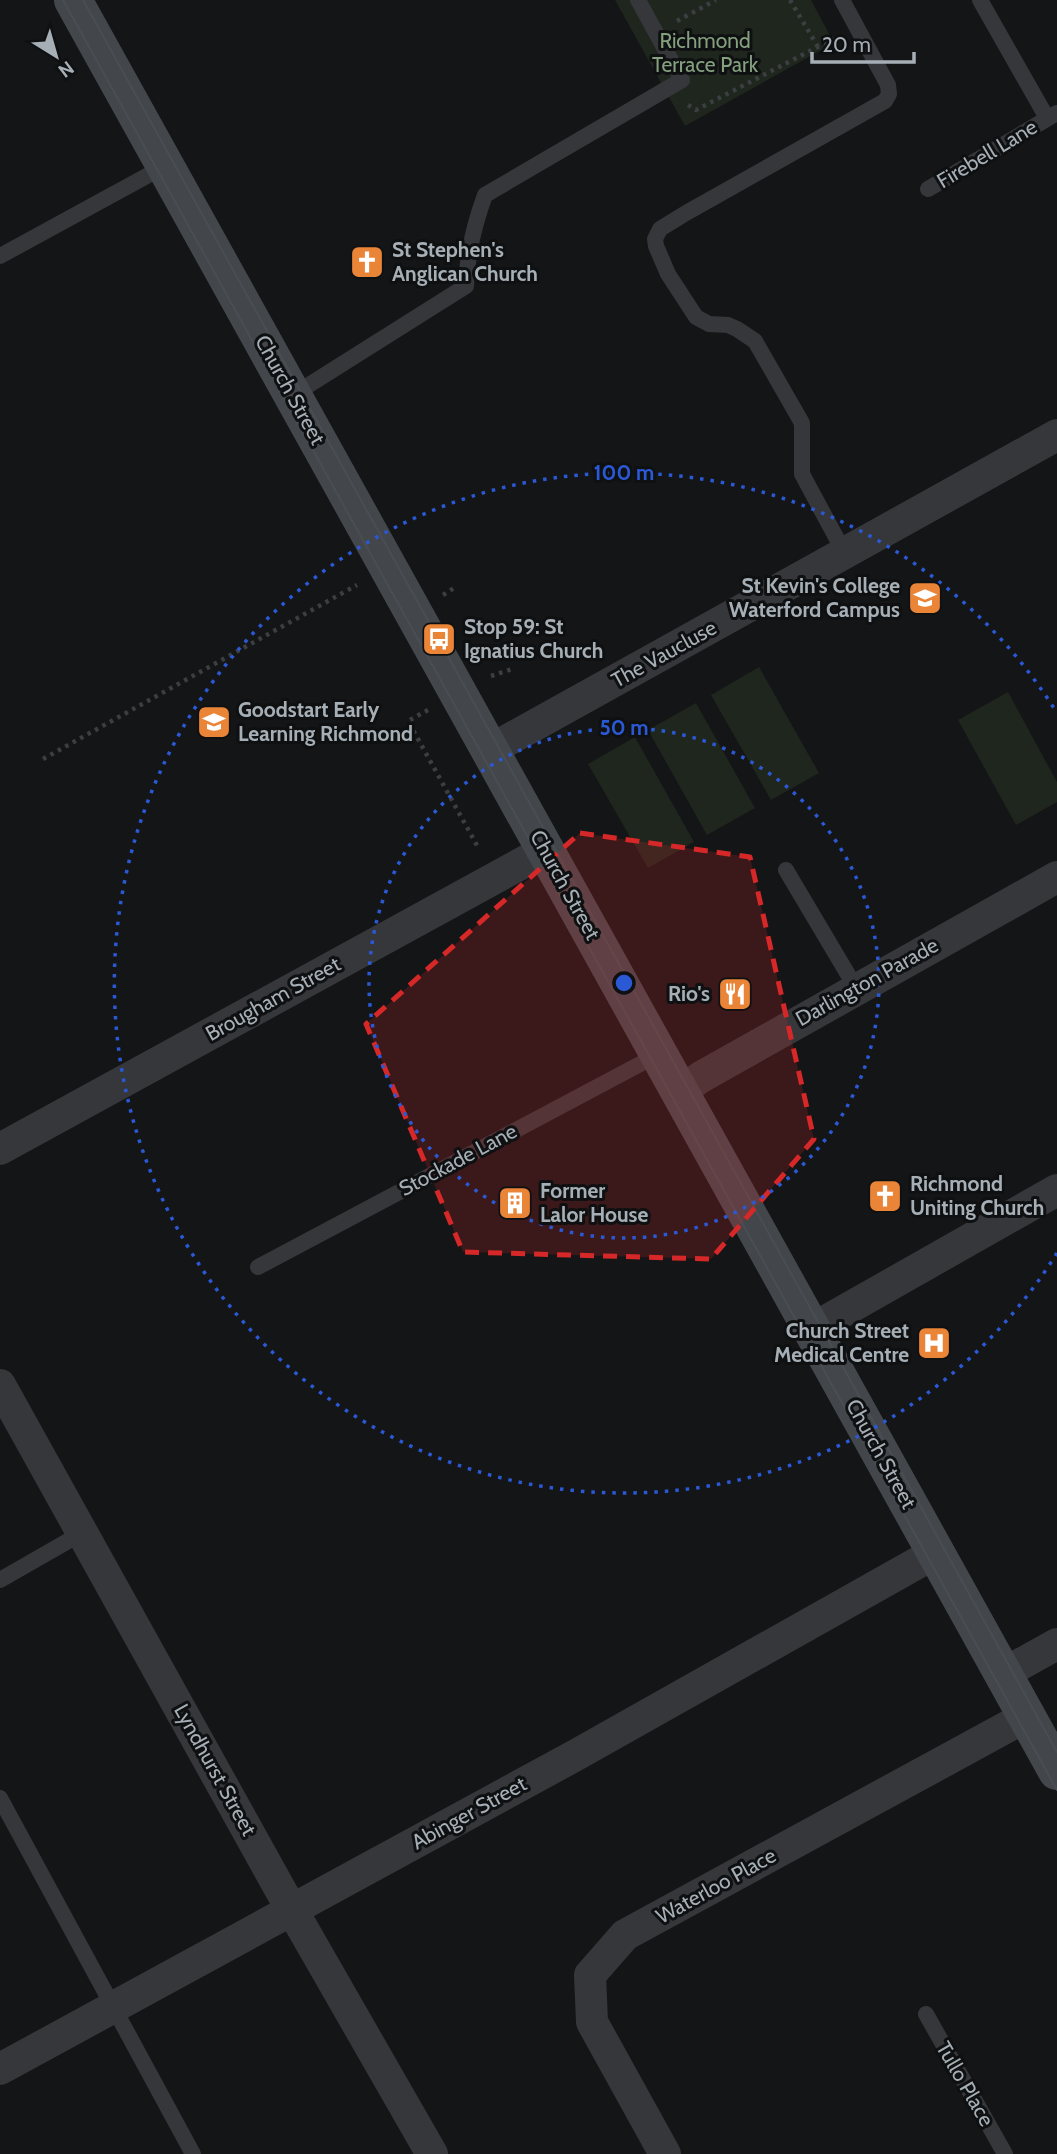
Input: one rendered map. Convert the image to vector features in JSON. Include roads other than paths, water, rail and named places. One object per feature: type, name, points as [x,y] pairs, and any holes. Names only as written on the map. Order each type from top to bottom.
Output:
[{"type":"main road","name":"Church Street","points":[[73,0],[1057,1770]]},
{"type":"street","name":"The Vaucluse","points":[[490,750],[1057,435]]},
{"type":"street","name":"Brougham Street","points":[[0,1149],[545,850]]},
{"type":"street","name":"Darlington Parade","points":[[680,1092],[856,988],[1057,877]]},
{"type":"street","points":[[812,1329],[1057,1190]]},
{"type":"street","name":"Lyndhurst Street","points":[[0,1385],[432,2154]]},
{"type":"street","name":"Abinger Street","points":[[0,2069],[576,1755],[935,1553]]},
{"type":"street","points":[[1003,1674],[1057,1644]]},
{"type":"street","name":"Waterloo Place","points":[[665,2154],[592,2022],[590,1975],[625,1935],[1027,1716]]},
{"type":"lane","points":[[293,395],[466,286],[467,256],[485,195],[681,80],[638,0]]},
{"type":"lane","points":[[842,0],[888,85],[889,94],[885,101],[686,213],[660,229],[655,239],[668,274],[696,317],[709,324],[737,328],[755,341],[802,423],[802,474],[844,552]]},
{"type":"lane","name":"Firebell Lane","points":[[928,189],[1052,116],[980,0]]},
{"type":"lane","points":[[0,256],[165,166]]},
{"type":"lane","points":[[786,870],[856,988]]},
{"type":"lane","name":"Stockade Lane","points":[[258,1267],[659,1054]]},
{"type":"lane","points":[[0,1580],[82,1533]]},
{"type":"lane","points":[[0,1798],[193,2154]]},
{"type":"lane","name":"Tullo Place","points":[[926,2014],[1004,2154]]},
{"type":"tram line","points":[[63,0],[1057,1790]]},
{"type":"tram line","points":[[83,0],[1057,1752]]},
{"type":"place","name":"St Stephen's Anglican Church","points":[[367,262]]},
{"type":"place","name":"St Kevin's College Waterford Campus","points":[[925,598]]},
{"type":"place","name":"Stop 59: St Ignatius Church","points":[[439,639]]},
{"type":"place","name":"Goodstart Early Learning Richmond","points":[[214,722]]},
{"type":"place","name":"Rio's","points":[[735,994]]},
{"type":"place","name":"Richmond Uniting Church","points":[[885,1196]]},
{"type":"place","name":"Former Lalor House","points":[[515,1203]]},
{"type":"place","name":"Church Street Medical Centre","points":[[934,1343]]},
{"type":"park label","name":"Richmond Terrace Park","points":[[705,53]]}]
